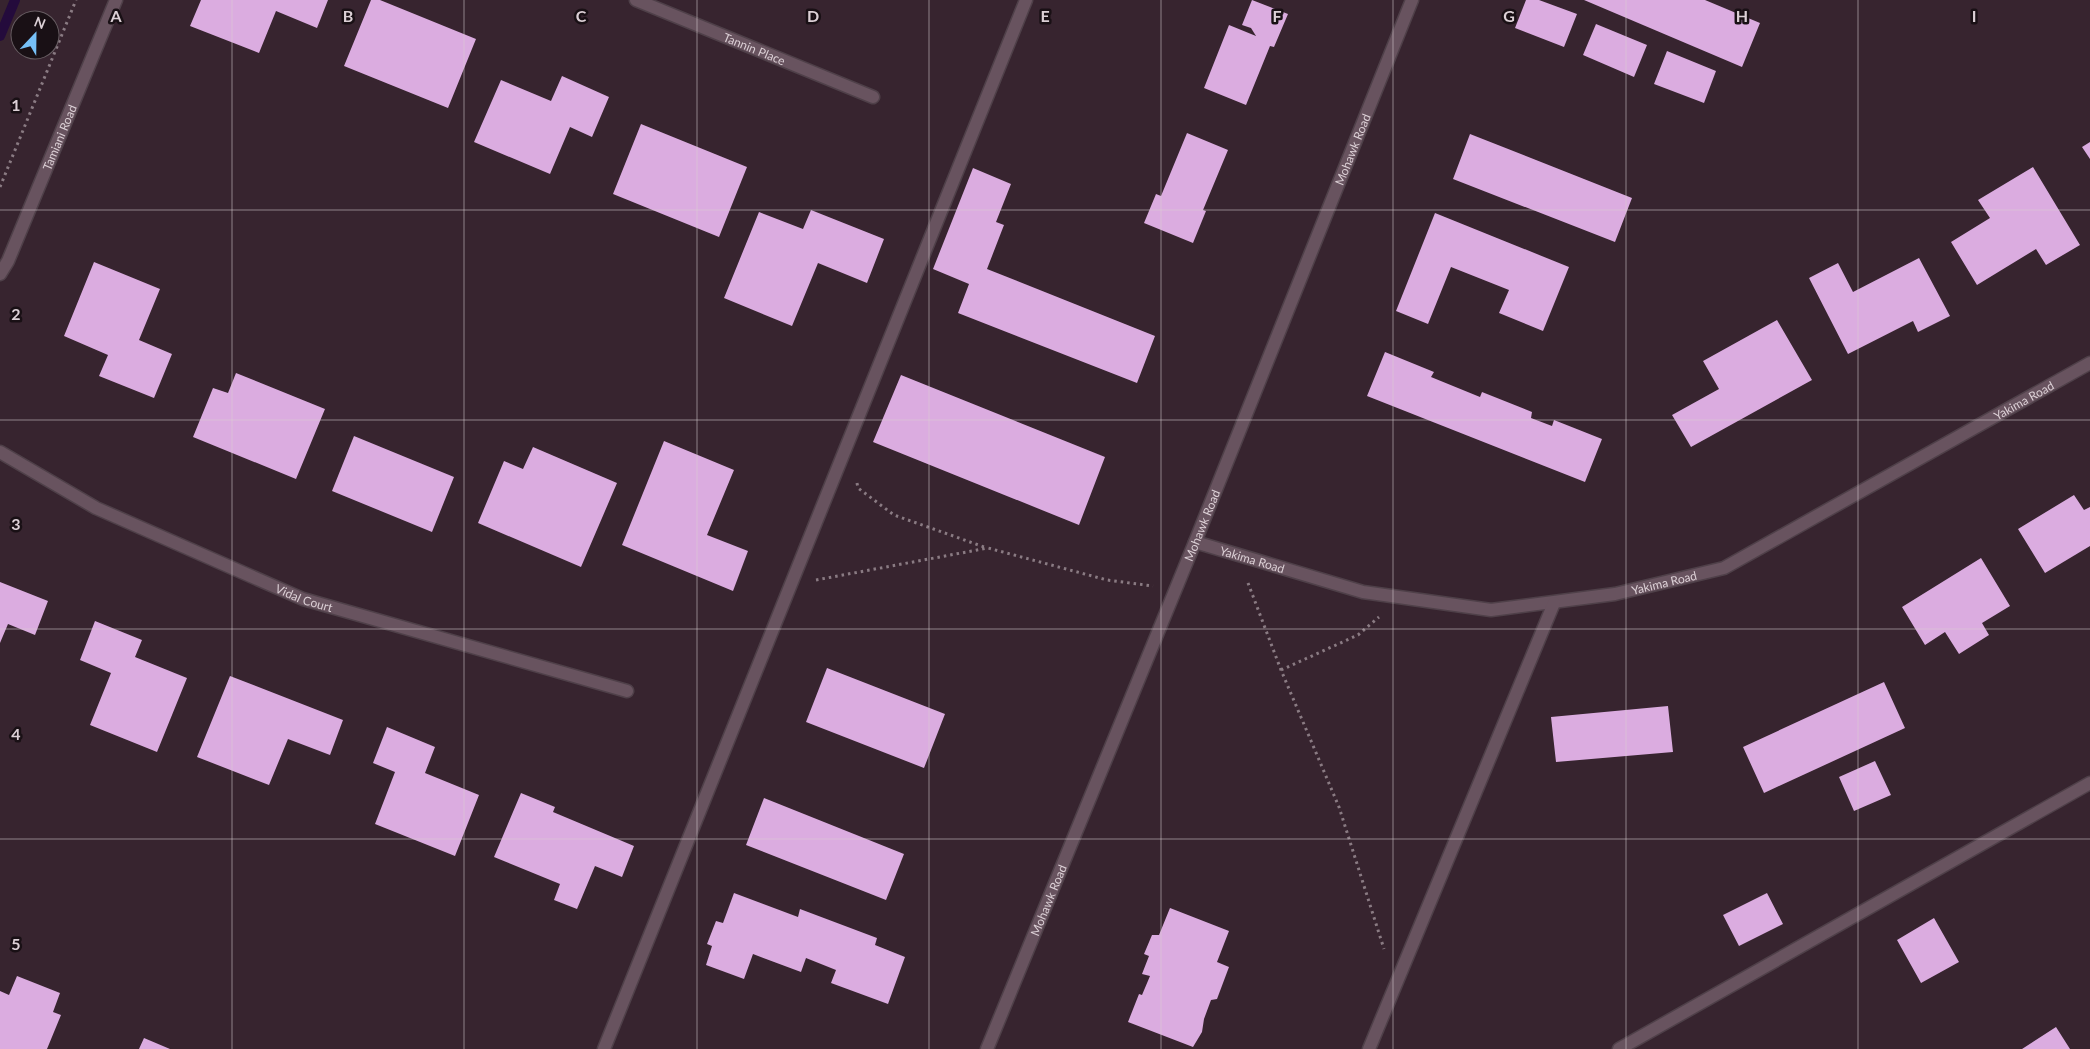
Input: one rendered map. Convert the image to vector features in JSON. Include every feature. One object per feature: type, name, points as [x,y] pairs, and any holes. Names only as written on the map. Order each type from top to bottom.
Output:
[{"type":"street","name":"Tamiani Road","points":[[0,274],[8,261],[116,0]]},
{"type":"street","name":"Tannin Place","points":[[636,0],[873,97]]},
{"type":"street","points":[[604,1049],[1026,0]]},
{"type":"street","name":"Mohawk Road","points":[[987,1049],[1195,542],[1412,0]]},
{"type":"street","name":"Yakima Road","points":[[1195,542],[1363,592],[1491,610],[1615,594],[1724,568],[2090,363]]},
{"type":"street","name":"Vidal Court","points":[[0,452],[96,508],[303,599],[627,691]]},
{"type":"street","points":[[1370,1049],[1554,603]]},
{"type":"street","points":[[1619,1049],[2090,783]]},
{"type":"path","points":[[0,187],[76,0]]},
{"type":"path","points":[[844,450],[858,488],[894,515],[988,548],[1107,580],[1176,588]]},
{"type":"path","points":[[790,585],[988,548]]},
{"type":"path","points":[[1238,555],[1281,670],[1339,807],[1396,985]]},
{"type":"path","points":[[1281,670],[1358,635],[1402,598]]},
{"type":"building","points":[[201,0],[328,0],[317,28],[276,11],[259,53],[190,26]]},
{"type":"building","points":[[371,0],[380,0],[476,39],[448,108],[344,66]]},
{"type":"building","points":[[1252,0],[1288,14],[1274,47],[1270,46],[1246,105],[1204,88],[1229,25],[1256,36],[1251,28],[1242,25]]},
{"type":"building","points":[[1526,0],[1539,0],[1577,14],[1564,47],[1515,28]]},
{"type":"building","points":[[1584,0],[1705,0],[1760,23],[1742,67]]},
{"type":"building","points":[[1596,24],[1647,45],[1634,77],[1583,55]]},
{"type":"building","points":[[1667,51],[1716,71],[1704,103],[1654,84]]},
{"type":"building","points":[[562,76],[609,97],[592,137],[570,127],[550,174],[474,142],[501,80],[551,101]]},
{"type":"building","points":[[641,124],[747,167],[719,237],[613,194]]},
{"type":"building","points":[[1187,133],[1228,150],[1203,210],[1206,211],[1193,243],[1144,223],[1156,194],[1161,196]]},
{"type":"building","points":[[1470,134],[1632,198],[1615,242],[1453,179]]},
{"type":"building","points":[[2090,142],[2090,159],[2082,147]]},
{"type":"building","points":[[2033,167],[2080,245],[2046,265],[2036,249],[1977,285],[1951,242],[1990,218],[1978,200]]},
{"type":"building","points":[[973,168],[1011,184],[996,222],[1004,225],[987,269],[1155,336],[1137,383],[958,313],[969,284],[933,269]]},
{"type":"building","points":[[811,210],[884,239],[867,283],[818,263],[792,326],[724,298],[759,212],[803,229]]},
{"type":"building","points":[[1435,213],[1569,267],[1543,331],[1499,313],[1509,290],[1451,267],[1428,324],[1396,311]]},
{"type":"building","points":[[1919,258],[1950,316],[1918,332],[1913,321],[1848,354],[1809,278],[1838,263],[1853,292]]},
{"type":"building","points":[[94,262],[160,289],[139,340],[172,354],[154,398],[99,376],[108,355],[64,336]]},
{"type":"building","points":[[1777,320],[1812,380],[1691,447],[1672,415],[1719,389],[1703,361]]},
{"type":"building","points":[[1385,352],[1434,372],[1431,377],[1480,397],[1482,392],[1532,412],[1531,418],[1552,426],[1554,420],[1602,439],[1585,482],[1367,396]]},
{"type":"building","points":[[236,373],[325,409],[296,479],[193,437],[213,388],[228,393]]},
{"type":"building","points":[[901,375],[1105,457],[1079,525],[873,442]]},
{"type":"building","points":[[354,436],[454,477],[432,532],[332,491]]},
{"type":"building","points":[[664,441],[734,470],[707,535],[748,551],[733,591],[622,545]]},
{"type":"building","points":[[533,447],[617,483],[581,567],[478,523],[504,461],[523,469]]},
{"type":"building","points":[[2074,495],[2084,510],[2090,507],[2090,546],[2045,573],[2018,529]]},
{"type":"building","points":[[1981,558],[2010,606],[1982,623],[1989,635],[1959,654],[1945,632],[1925,645],[1902,607]]},
{"type":"building","points":[[0,582],[48,601],[35,635],[8,624],[0,643]]},
{"type":"building","points":[[95,621],[142,640],[135,657],[187,678],[157,752],[90,725],[111,673],[80,660]]},
{"type":"building","points":[[827,668],[945,714],[924,768],[806,722]]},
{"type":"building","points":[[230,676],[343,720],[330,755],[288,739],[269,785],[197,757]]},
{"type":"building","points":[[1884,682],[1905,728],[1764,793],[1743,747]]},
{"type":"building","points":[[1668,706],[1673,752],[1556,762],[1551,717]]},
{"type":"building","points":[[387,727],[435,747],[425,773],[479,795],[455,856],[375,824],[395,772],[373,763]]},
{"type":"building","points":[[1875,761],[1891,795],[1854,811],[1839,777]]},
{"type":"building","points":[[521,793],[555,807],[553,812],[634,846],[622,877],[595,866],[577,909],[554,900],[560,884],[494,857]]},
{"type":"building","points":[[764,798],[904,854],[886,900],[746,845]]},
{"type":"building","points":[[734,893],[798,917],[800,909],[877,938],[875,945],[905,957],[888,1004],[831,983],[836,970],[806,958],[801,972],[753,954],[744,979],[706,965],[712,946],[707,944],[716,921],[723,923]]},
{"type":"building","points":[[1767,893],[1783,924],[1739,946],[1723,915]]},
{"type":"building","points":[[1170,908],[1229,931],[1217,962],[1229,967],[1217,999],[1211,1000],[1204,1019],[1202,1032],[1193,1047],[1128,1022],[1139,994],[1142,995],[1150,976],[1142,974],[1149,956],[1144,954],[1152,935],[1159,935]]},
{"type":"building","points":[[1934,918],[1959,962],[1921,983],[1897,940]]},
{"type":"building","points":[[17,976],[60,993],[53,1012],[61,1015],[47,1049],[0,1049],[0,991],[9,995]]},
{"type":"building","points":[[2056,1027],[2070,1049],[2022,1049]]},
{"type":"building","points":[[144,1038],[170,1049],[139,1049]]},
{"type":"waterway","points":[[0,36],[15,0]]}]
